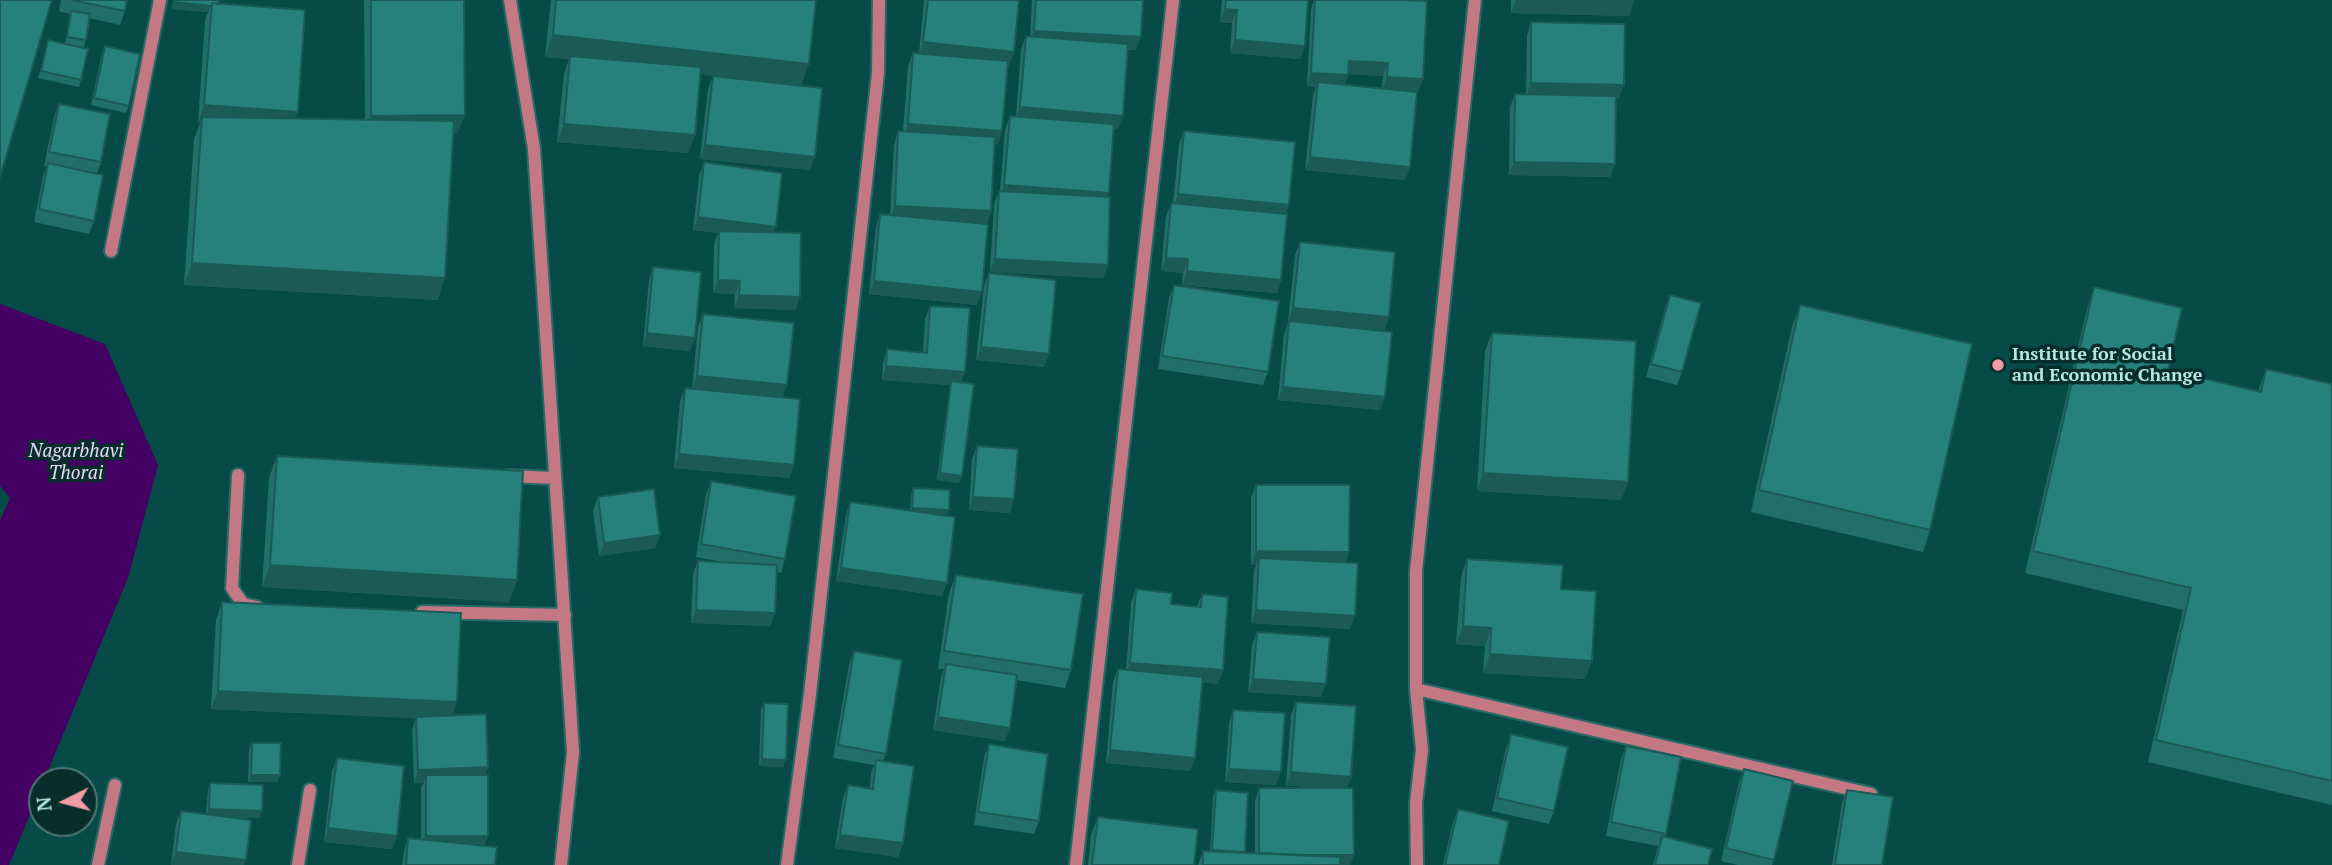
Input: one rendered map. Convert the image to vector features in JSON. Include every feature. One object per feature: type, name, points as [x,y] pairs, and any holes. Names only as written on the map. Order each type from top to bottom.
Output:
[{"type":"street","points":[[111,251],[160,0]]},
{"type":"street","points":[[510,0],[534,149],[565,615],[573,752],[561,865]]},
{"type":"street","points":[[787,865],[810,694],[878,73],[879,0]]},
{"type":"street","points":[[1076,865],[1173,0]]},
{"type":"street","points":[[1417,865],[1416,803],[1422,750],[1416,689],[1416,571],[1475,0]]},
{"type":"street","points":[[238,475],[232,588],[243,604],[277,609]]},
{"type":"street","points":[[492,475],[555,478]]},
{"type":"street","points":[[412,612],[565,615]]},
{"type":"street","points":[[1416,689],[1871,794]]},
{"type":"street","points":[[98,865],[115,785]]},
{"type":"street","points":[[298,865],[310,790]]},
{"type":"water","name":"Nagarbhavi Thorai","points":[[0,304],[105,344],[158,465],[128,578],[50,767],[28,767],[28,819],[9,865],[0,865],[0,521],[10,498],[0,486]]},
{"type":"building","points":[[0,0],[52,0],[0,177]]},
{"type":"building","points":[[72,0],[127,0],[125,11]]},
{"type":"building","points":[[174,0],[219,0],[219,4],[212,3],[212,6]]},
{"type":"building","points":[[371,0],[464,0],[465,115],[371,116]]},
{"type":"building","points":[[556,0],[816,0],[809,64],[553,35]]},
{"type":"building","points":[[928,0],[1019,0],[1014,52],[923,42]]},
{"type":"building","points":[[1036,0],[1143,0],[1141,37],[1034,31]]},
{"type":"building","points":[[1226,0],[1308,0],[1305,46],[1235,40],[1237,10],[1225,9]]},
{"type":"building","points":[[1315,0],[1427,1],[1423,79],[1387,77],[1388,63],[1349,61],[1348,75],[1311,73]]},
{"type":"building","points":[[212,3],[305,10],[298,112],[204,105]]},
{"type":"building","points":[[71,11],[90,14],[86,40],[67,37]]},
{"type":"building","points":[[1531,22],[1625,24],[1624,85],[1531,83]]},
{"type":"building","points":[[1026,36],[1128,44],[1123,116],[1020,107]]},
{"type":"building","points":[[48,40],[88,49],[81,80],[41,71]]},
{"type":"building","points":[[105,46],[140,54],[129,106],[94,98]]},
{"type":"building","points":[[913,53],[1008,61],[1002,131],[908,124]]},
{"type":"building","points":[[570,56],[701,67],[695,135],[564,124]]},
{"type":"building","points":[[713,76],[822,88],[815,157],[705,145]]},
{"type":"building","points":[[1318,82],[1417,92],[1410,167],[1310,157]]},
{"type":"building","points":[[1515,94],[1616,96],[1615,164],[1514,162]]},
{"type":"building","points":[[59,104],[110,114],[101,162],[49,152]]},
{"type":"building","points":[[1010,116],[1114,124],[1109,193],[1004,185]]},
{"type":"building","points":[[202,117],[454,121],[445,278],[192,263]]},
{"type":"building","points":[[898,131],[995,137],[991,211],[895,206]]},
{"type":"building","points":[[1184,131],[1295,142],[1289,205],[1178,194]]},
{"type":"building","points":[[704,162],[782,173],[776,227],[698,217]]},
{"type":"building","points":[[48,163],[103,175],[94,221],[39,209]]},
{"type":"building","points":[[999,191],[1110,197],[1108,265],[995,259]]},
{"type":"building","points":[[1171,203],[1287,214],[1281,280],[1187,271],[1188,259],[1166,258]]},
{"type":"building","points":[[880,214],[988,224],[982,292],[874,281]]},
{"type":"building","points":[[719,231],[801,233],[800,297],[739,295],[740,281],[718,280]]},
{"type":"building","points":[[1300,242],[1395,252],[1389,317],[1293,308]]},
{"type":"building","points":[[653,267],[701,272],[695,338],[647,333]]},
{"type":"building","points":[[989,273],[1056,280],[1049,354],[981,347]]},
{"type":"building","points":[[1174,285],[1279,301],[1268,372],[1162,356]]},
{"type":"building","points":[[2094,287],[2182,308],[2168,370],[2261,392],[2266,369],[2332,384],[2332,781],[2156,740],[2191,588],[2033,551]]},
{"type":"building","points":[[1670,295],[1701,303],[1682,372],[1651,364]]},
{"type":"building","points":[[1800,305],[1972,344],[1930,530],[1759,490]]},
{"type":"building","points":[[930,306],[970,308],[965,372],[886,366],[887,349],[927,353]]},
{"type":"building","points":[[703,314],[794,323],[787,385],[697,376]]},
{"type":"building","points":[[1289,321],[1392,332],[1385,397],[1283,387]]},
{"type":"building","points":[[1492,333],[1636,341],[1628,482],[1483,473]]},
{"type":"building","points":[[951,381],[974,384],[962,476],[940,473]]},
{"type":"building","points":[[685,388],[800,399],[794,465],[679,454]]},
{"type":"building","points":[[977,446],[1018,449],[1014,499],[973,497]]},
{"type":"building","points":[[277,456],[523,471],[517,580],[270,565]]},
{"type":"building","points":[[711,481],[796,496],[785,559],[701,544]]},
{"type":"building","points":[[1256,485],[1350,485],[1349,552],[1256,551]]},
{"type":"building","points":[[913,488],[950,490],[949,510],[912,508]]},
{"type":"building","points":[[654,489],[660,535],[604,543],[598,497]]},
{"type":"building","points":[[850,502],[955,517],[947,583],[841,568]]},
{"type":"building","points":[[1259,558],[1358,563],[1355,616],[1256,610]]},
{"type":"building","points":[[1467,559],[1563,565],[1561,589],[1596,591],[1592,661],[1490,654],[1491,628],[1463,626]]},
{"type":"building","points":[[698,561],[777,565],[775,613],[696,610]]},
{"type":"building","points":[[956,575],[1083,594],[1071,670],[944,651]]},
{"type":"building","points":[[1136,589],[1172,593],[1171,604],[1201,607],[1202,594],[1228,597],[1223,670],[1130,663]]},
{"type":"building","points":[[222,602],[461,613],[457,702],[218,691]]},
{"type":"building","points":[[1257,632],[1330,637],[1326,684],[1253,679]]},
{"type":"building","points":[[854,651],[902,660],[886,754],[838,745]]},
{"type":"building","points":[[946,664],[1017,675],[1010,728],[938,717]]},
{"type":"building","points":[[1118,669],[1203,677],[1195,758],[1110,750]]},
{"type":"building","points":[[1296,702],[1356,706],[1351,777],[1291,772]]},
{"type":"building","points":[[764,703],[788,704],[786,760],[762,759]]},
{"type":"building","points":[[1233,710],[1285,713],[1281,772],[1229,769]]},
{"type":"building","points":[[486,714],[488,767],[418,770],[416,717]]},
{"type":"building","points":[[1511,734],[1568,747],[1554,811],[1497,798]]},
{"type":"building","points":[[252,743],[281,743],[280,775],[251,775]]},
{"type":"building","points":[[989,744],[1048,754],[1039,821],[978,812]]},
{"type":"building","points":[[1626,746],[1681,757],[1666,834],[1611,822]]},
{"type":"building","points":[[337,758],[404,766],[397,836],[328,828]]},
{"type":"building","points":[[876,760],[914,766],[903,843],[840,835],[848,785],[873,789]]},
{"type":"building","points":[[1744,769],[1793,781],[1774,860],[1726,848]]},
{"type":"building","points":[[426,775],[488,775],[488,836],[426,836]]},
{"type":"building","points":[[210,783],[263,785],[262,811],[209,809]]},
{"type":"building","points":[[1259,788],[1353,788],[1354,855],[1259,853]]},
{"type":"building","points":[[1216,790],[1248,793],[1245,852],[1212,850]]},
{"type":"building","points":[[1847,790],[1893,797],[1882,865],[1835,865]]},
{"type":"building","points":[[1458,809],[1509,821],[1499,865],[1445,865]]},
{"type":"building","points":[[181,811],[251,820],[246,860],[176,852]]},
{"type":"building","points":[[1098,817],[1198,829],[1194,865],[1092,865]]},
{"type":"building","points":[[1662,836],[1712,849],[1708,865],[1655,865]]},
{"type":"building","points":[[408,838],[497,847],[495,865],[406,865]]},
{"type":"building","points":[[1203,851],[1340,857],[1340,865],[1203,865]]},
{"type":"place","name":"Institute for Social and Economic Change","points":[[1998,365]]}]
